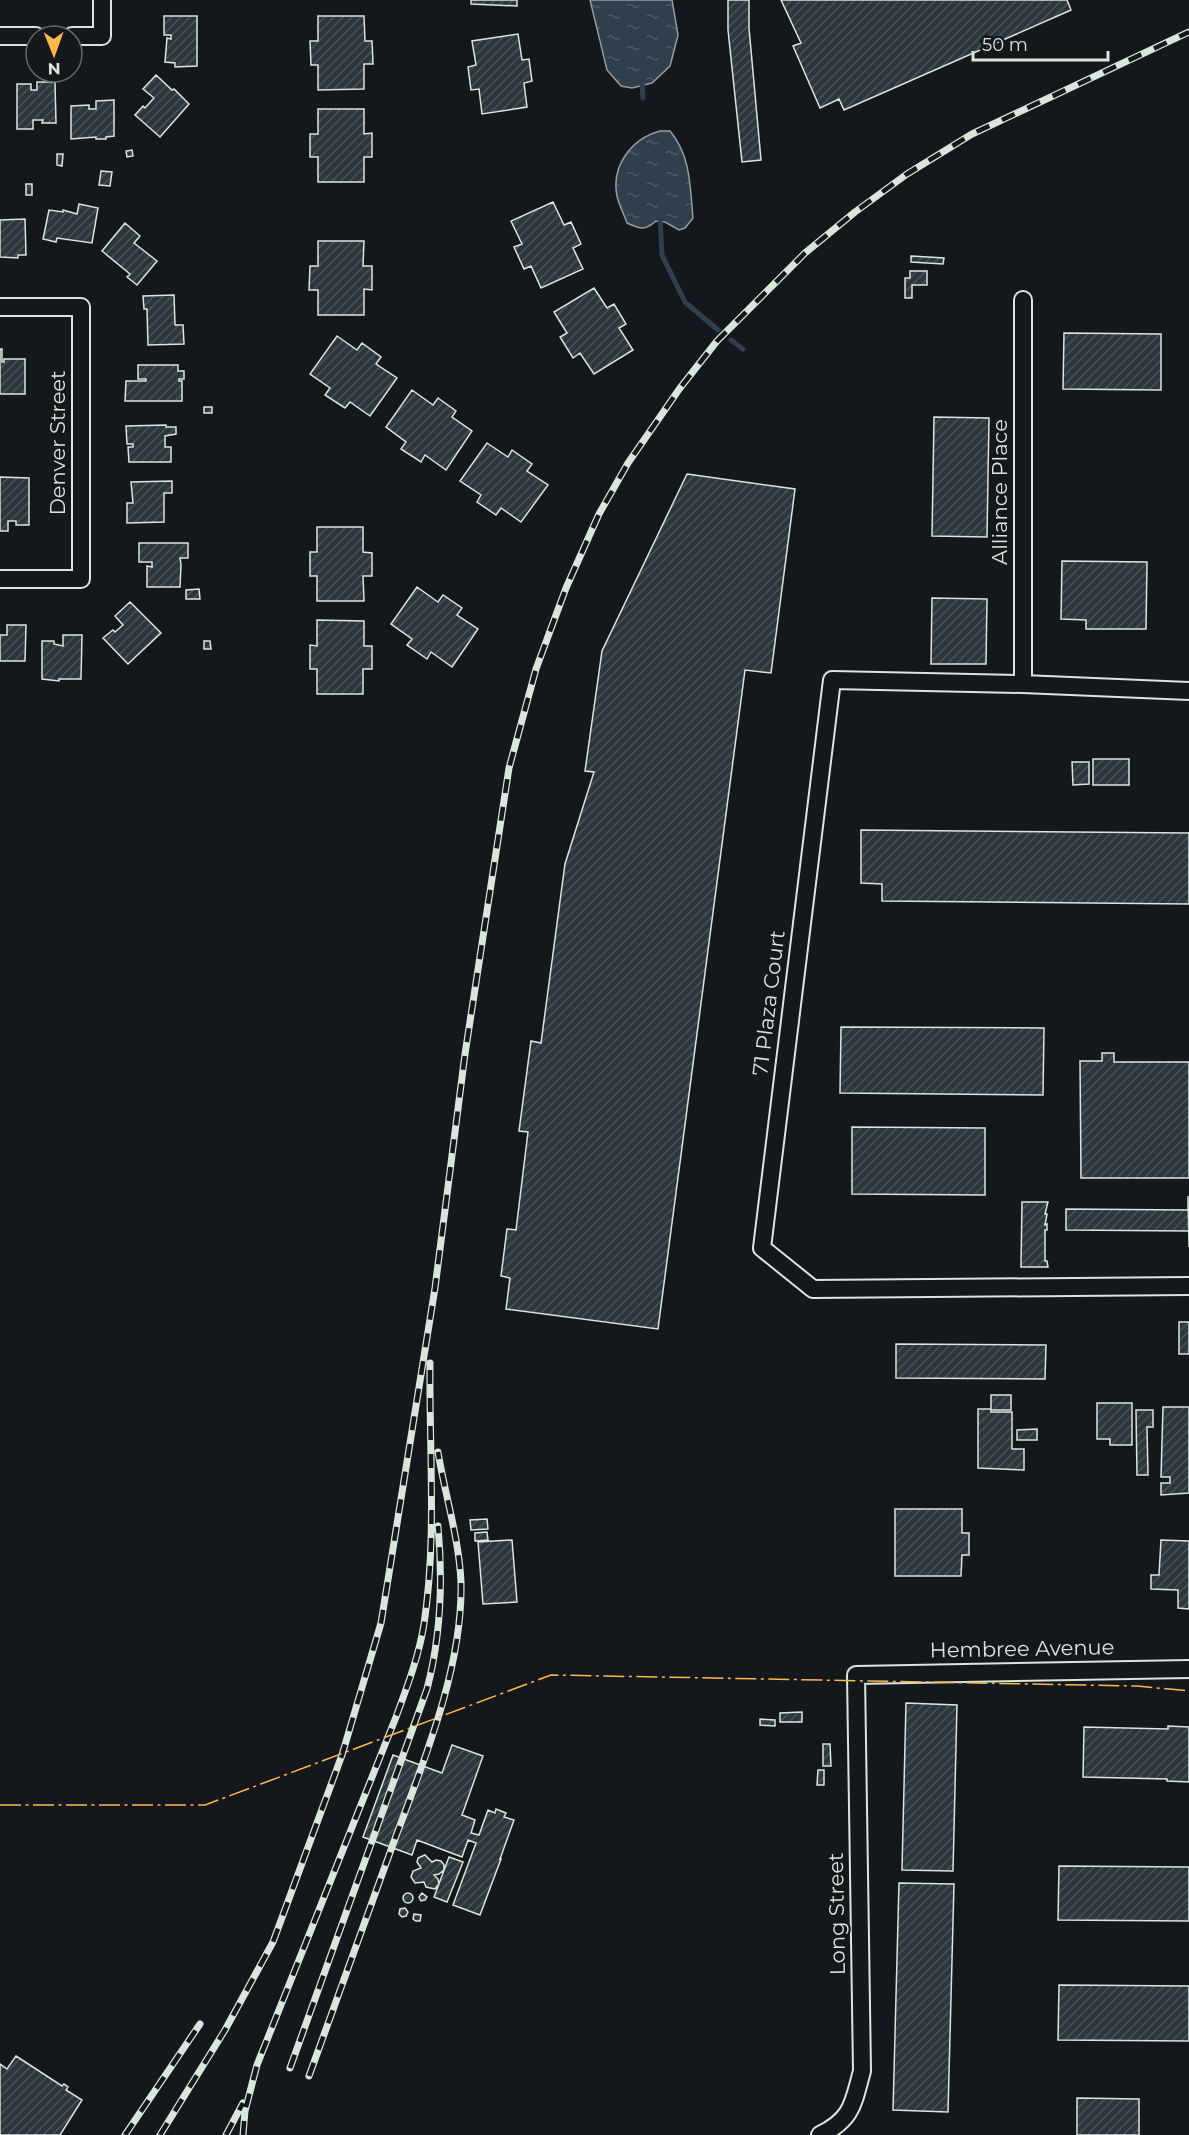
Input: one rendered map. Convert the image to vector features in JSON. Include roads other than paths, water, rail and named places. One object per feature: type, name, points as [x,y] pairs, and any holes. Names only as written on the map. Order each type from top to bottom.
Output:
[{"type":"street","points":[[84,36],[102,36],[102,0]]},
{"type":"street","points":[[0,36],[24,36]]},
{"type":"street","name":"Alliance Place","points":[[1023,300],[1023,684]]},
{"type":"street","name":"Denver Street","points":[[0,306],[81,307],[81,579],[0,579]]},
{"type":"street","name":"71 Plaza Court","points":[[1189,691],[1023,684],[832,680],[762,1248],[813,1289],[1189,1286]]},
{"type":"street","name":"Hembree Avenue","points":[[856,1675],[1189,1669]]},
{"type":"street","name":"Long Street","points":[[820,2135],[836,2127],[852,2108],[862,2071],[856,1675]]},
{"type":"water","points":[[590,0],[672,0],[678,35],[670,66],[652,83],[632,88],[621,86],[607,70]]},
{"type":"water","points":[[660,131],[670,131],[686,161],[693,218],[685,228],[679,230],[665,222],[656,221],[642,228],[627,223],[617,196],[617,174],[625,155],[640,140]]},
{"type":"waterway","points":[[642,79],[643,98]]},
{"type":"waterway","points":[[660,215],[662,255],[685,302],[718,330]]},
{"type":"waterway","points":[[731,340],[743,349]]},
{"type":"railway","points":[[160,2135],[225,2030],[273,1942],[342,1755],[381,1623],[435,1288],[465,1054],[509,768],[536,669],[566,588],[599,514],[628,463],[680,388],[717,341],[805,253],[855,212],[907,174],[972,134],[1189,32]]},
{"type":"railway","points":[[243,2135],[245,2111],[257,2065],[396,1717],[419,1648],[428,1592],[430,1559],[432,1494],[430,1363]]},
{"type":"railway","points":[[309,2076],[430,1744],[456,1646],[460,1614],[460,1566],[438,1452]]},
{"type":"railway","points":[[290,2068],[427,1689],[440,1608],[438,1526]]},
{"type":"railway","points":[[125,2135],[200,2024]]},
{"type":"railway","points":[[226,2135],[243,2103]]}]
